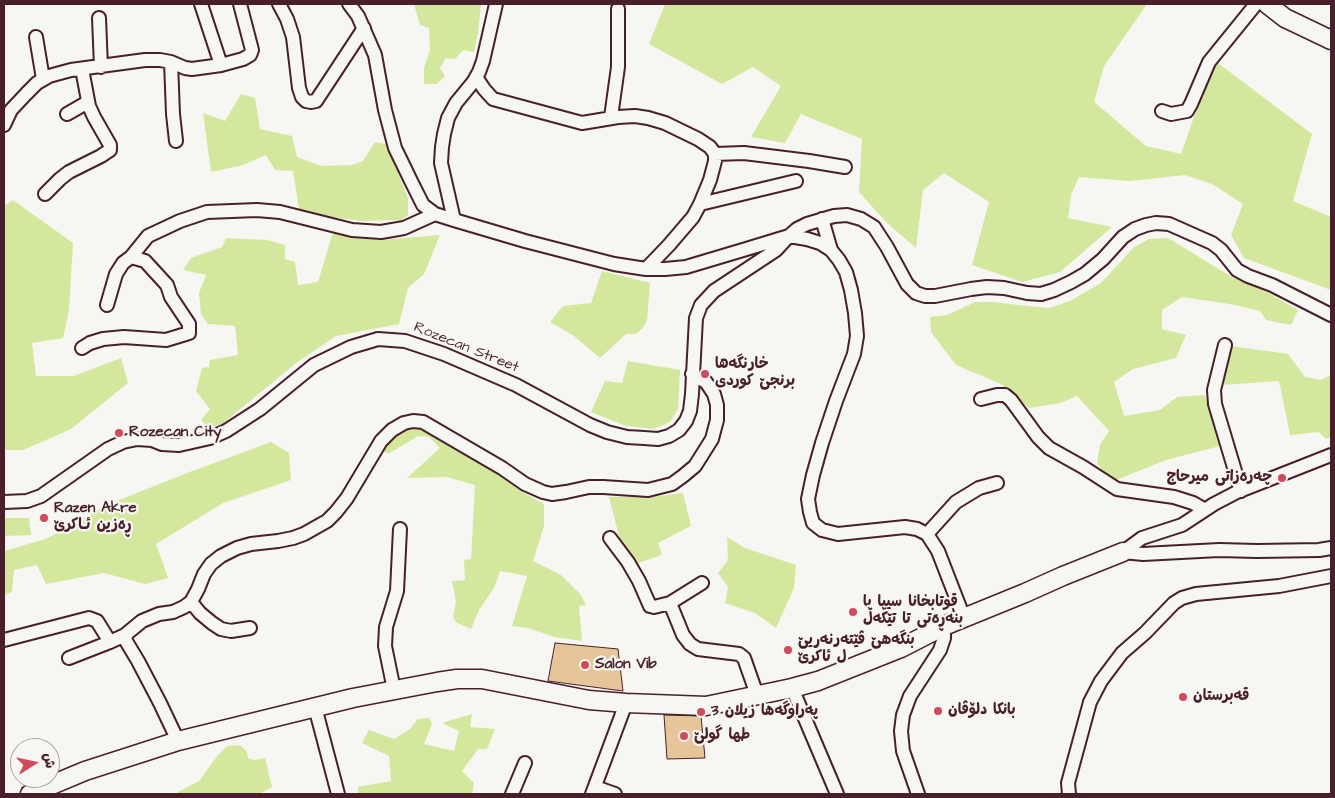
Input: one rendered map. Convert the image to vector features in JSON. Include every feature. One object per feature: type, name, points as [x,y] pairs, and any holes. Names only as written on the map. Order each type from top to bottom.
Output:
[{"type":"street","points":[[201,4],[221,65]]},
{"type":"street","points":[[4,124],[11,110],[43,79],[71,70],[145,60],[171,62],[192,69],[221,65],[243,59],[250,55],[252,50],[240,4]]},
{"type":"street","points":[[279,4],[287,19],[293,37],[299,88],[302,97],[306,101],[316,101],[364,28]]},
{"type":"street","points":[[349,4],[358,16],[375,55],[385,110],[395,148],[423,205],[435,214],[575,254],[614,264],[646,269],[686,267],[789,236],[797,229],[822,219],[847,215],[860,219],[874,227],[907,284],[916,293],[925,296],[987,287],[1041,294],[1054,290],[1085,274],[1103,259],[1123,237],[1135,229],[1156,223],[1170,224],[1212,243],[1222,250],[1237,270],[1331,315]]},
{"type":"street","points":[[454,220],[441,164],[442,147],[448,118],[456,103],[476,77],[483,61],[496,4]]},
{"type":"street","points":[[1162,111],[1171,114],[1187,111],[1209,62],[1256,4]]},
{"type":"street","points":[[1267,4],[1285,18],[1331,40]]},
{"type":"street","points":[[611,117],[618,67],[618,9]]},
{"type":"street","points":[[99,18],[102,67]]},
{"type":"street","points":[[36,37],[43,79]]},
{"type":"street","points":[[171,62],[176,142]]},
{"type":"street","points":[[46,194],[69,172],[102,156],[110,150],[110,145],[88,102],[82,69]]},
{"type":"street","points":[[476,77],[493,99],[573,121],[592,122],[611,117],[634,116],[665,123],[710,147],[715,154],[715,161],[710,180],[700,204],[669,246],[646,269]]},
{"type":"street","points":[[67,114],[88,102]]},
{"type":"street","points":[[715,154],[744,153],[810,161],[845,168]]},
{"type":"street","points":[[700,204],[796,181]]},
{"type":"street","points":[[107,306],[116,274],[122,263],[131,257],[148,236],[180,221],[207,212],[257,210],[280,212],[352,230],[381,232],[404,228],[435,214]]},
{"type":"street","points":[[822,219],[831,250],[846,272],[855,313],[857,336],[854,354],[833,409],[813,475],[808,499],[813,523],[822,530],[838,534],[905,527],[917,529],[927,534],[938,551],[964,618]]},
{"type":"street","points":[[789,236],[820,243],[831,250]]},
{"type":"street","name":"Rozecan Street","points":[[4,502],[27,501],[41,496],[108,449],[123,442],[137,439],[179,445],[210,438],[226,431],[260,409],[314,365],[343,350],[378,339],[405,341],[444,354],[516,385],[590,425],[627,437],[658,439],[669,436],[679,430],[686,422],[690,411],[696,318],[701,305],[720,287],[780,247],[789,236]]},
{"type":"street","points":[[82,348],[103,339],[124,337],[166,340],[189,333],[189,324],[171,297],[167,285],[144,260],[131,257]]},
{"type":"street","points":[[1225,345],[1214,390],[1215,404],[1241,491]]},
{"type":"street","points":[[69,658],[125,635],[142,621],[184,607],[191,602],[210,564],[221,556],[250,544],[293,538],[327,521],[347,498],[381,441],[392,430],[404,423],[413,421],[423,422],[502,468],[525,484],[543,492],[552,494],[603,486],[648,490],[672,484],[695,466],[712,439],[717,420],[717,405],[714,394],[706,382],[692,374]]},
{"type":"street","points":[[981,400],[997,395],[1005,395],[1049,448],[1117,489],[1174,497],[1205,510]]},
{"type":"street","points":[[37,793],[85,770],[178,741],[353,698],[444,681],[482,679],[589,700],[706,706],[792,688],[818,681],[901,648],[944,626],[1123,552],[1142,538],[1182,525],[1205,510],[1241,491],[1331,455]]},
{"type":"street","points":[[927,534],[956,502],[978,488],[997,483]]},
{"type":"street","points":[[394,690],[385,646],[386,627],[398,591],[400,528]]},
{"type":"street","points":[[610,538],[628,562],[650,606],[654,607],[670,603],[702,584]]},
{"type":"street","points":[[1123,552],[1143,554],[1219,550],[1319,550],[1331,548]]},
{"type":"street","points":[[1069,794],[1068,783],[1090,702],[1101,681],[1122,652],[1174,603],[1182,598],[1196,594],[1279,586],[1331,576]]},
{"type":"street","points":[[191,602],[200,613],[221,629],[231,631],[250,628]]},
{"type":"street","points":[[670,603],[684,636],[690,644],[698,648],[738,654],[744,658],[757,696]]},
{"type":"street","points":[[4,640],[89,618],[97,621],[110,642]]},
{"type":"street","points":[[918,794],[903,751],[901,731],[903,715],[910,696],[940,650],[944,638],[944,626]]},
{"type":"street","points":[[125,635],[178,741]]},
{"type":"street","points":[[792,688],[837,794]]},
{"type":"street","points":[[615,794],[593,791],[626,702]]},
{"type":"street","points":[[315,707],[338,794]]},
{"type":"street","points":[[512,794],[525,763]]},
{"type":"green space","points":[[414,4],[481,4],[474,52],[463,50],[455,59],[446,58],[440,68],[445,76],[437,84],[424,84],[424,68],[430,50],[429,28],[420,25]]},
{"type":"green space","points":[[665,4],[1147,4],[1104,66],[1094,102],[1146,146],[1181,154],[1214,60],[1312,134],[1293,201],[1331,217],[1331,290],[1244,258],[1231,235],[1243,204],[1212,184],[1185,175],[1129,181],[1079,177],[1071,195],[1068,218],[1112,227],[1060,272],[1022,282],[972,265],[989,202],[944,173],[923,190],[916,248],[886,222],[859,192],[862,139],[801,114],[785,143],[751,137],[781,86],[753,67],[722,84],[649,44]]},
{"type":"green space","points":[[241,94],[255,98],[260,129],[292,136],[297,157],[321,166],[351,165],[363,161],[375,142],[386,144],[408,198],[408,215],[401,220],[363,221],[314,215],[299,209],[293,171],[275,170],[266,155],[243,165],[211,172],[203,113],[225,121]]},
{"type":"green space","points":[[13,200],[73,243],[69,310],[63,338],[32,343],[36,376],[74,376],[121,358],[128,383],[71,429],[23,450],[4,450],[4,206]]},
{"type":"green space","points":[[333,232],[380,240],[440,235],[424,274],[408,288],[399,324],[336,336],[296,363],[221,425],[207,427],[201,420],[210,409],[196,391],[202,368],[209,367],[210,360],[238,355],[235,326],[208,324],[201,314],[199,293],[206,275],[183,270],[191,258],[222,247],[226,238],[267,240],[285,245],[285,259],[295,262],[298,285],[318,282]]},
{"type":"green space","points":[[1168,238],[1232,277],[1263,290],[1298,310],[1291,325],[1266,320],[1260,311],[1230,304],[1182,297],[1162,310],[1162,329],[1186,335],[1176,358],[1133,369],[1114,382],[1124,416],[1160,410],[1177,397],[1205,395],[1220,446],[1166,460],[1116,480],[1105,474],[1097,463],[1100,445],[1109,431],[1077,396],[1060,403],[1029,408],[1001,384],[956,365],[931,332],[930,317],[947,315],[975,302],[994,302],[1049,308],[1070,301],[1101,283],[1134,247],[1149,239]]},
{"type":"green space","points":[[602,271],[650,283],[647,320],[643,328],[636,334],[626,334],[600,358],[574,336],[550,322],[563,306],[591,303]]},
{"type":"green space","points":[[1231,346],[1288,354],[1305,377],[1320,380],[1331,375],[1331,437],[1326,439],[1319,432],[1290,435],[1279,381],[1221,385]]},
{"type":"green space","points":[[628,361],[680,370],[678,409],[670,422],[654,429],[626,426],[591,412],[605,381],[622,383]]},
{"type":"green space","points":[[409,427],[421,427],[544,504],[544,526],[533,561],[561,575],[581,595],[586,605],[579,606],[582,641],[554,637],[528,628],[512,626],[527,576],[500,571],[494,588],[479,610],[471,629],[457,623],[453,617],[456,602],[452,581],[465,580],[464,560],[471,559],[475,485],[447,477],[407,478],[440,448],[429,437],[418,436],[388,454],[380,449],[394,435]]},
{"type":"green space","points":[[271,442],[289,453],[291,480],[223,503],[156,544],[168,578],[145,584],[104,573],[46,584],[37,565],[14,570],[12,592],[4,595],[4,551],[46,539],[109,504]]},
{"type":"green space","points":[[683,493],[691,526],[658,543],[662,555],[635,564],[619,536],[609,497],[651,497]]},
{"type":"green space","points":[[4,518],[29,518],[31,535],[4,536]]},
{"type":"green space","points":[[727,537],[745,548],[796,565],[794,588],[776,628],[755,613],[725,603],[728,587],[718,573],[728,560]]},
{"type":"green space","points":[[472,714],[470,727],[495,729],[487,749],[478,749],[462,771],[474,783],[472,794],[358,794],[358,787],[391,781],[389,756],[362,743],[369,730],[394,739],[410,729],[418,719],[429,718],[432,724],[424,744],[454,751],[459,731],[442,723]]},
{"type":"green space","points":[[240,745],[247,752],[248,758],[254,760],[265,758],[272,787],[259,794],[178,794],[178,792],[199,781],[227,746]]},
{"type":"building","name":"Salon Vib","points":[[555,643],[618,649],[623,691],[548,681]]},
{"type":"building","name":"طها گولێ","points":[[664,715],[701,716],[705,758],[667,759]]},
{"type":"place","name":"خارنگەها برنجێ کوردی","points":[[705,374]]},
{"type":"place","name":"Rozecan City","points":[[119,433]]},
{"type":"place","name":"چەرەزاتی میرحاج","points":[[1282,478]]},
{"type":"place","name":"Razen Akre ڕەزین ئـاکرێ","points":[[44,518]]},
{"type":"place","name":"قوتابخانا سیپا یا بنەڕەتی تا تێکەڵ","points":[[853,612]]},
{"type":"place","name":"بنگەهێ ڤێتەرنەریێ ل ئاکرێ","points":[[788,650]]},
{"type":"place","name":"Salon Vib","points":[[585,665]]},
{"type":"place","name":"قەبرستان","points":[[1183,697]]},
{"type":"place","name":"بانکا دلۆڤان","points":[[938,711]]},
{"type":"place","name":"پەراوگەها زیلان 3","points":[[701,712]]},
{"type":"place","name":"طها گولێ","points":[[684,736]]}]
